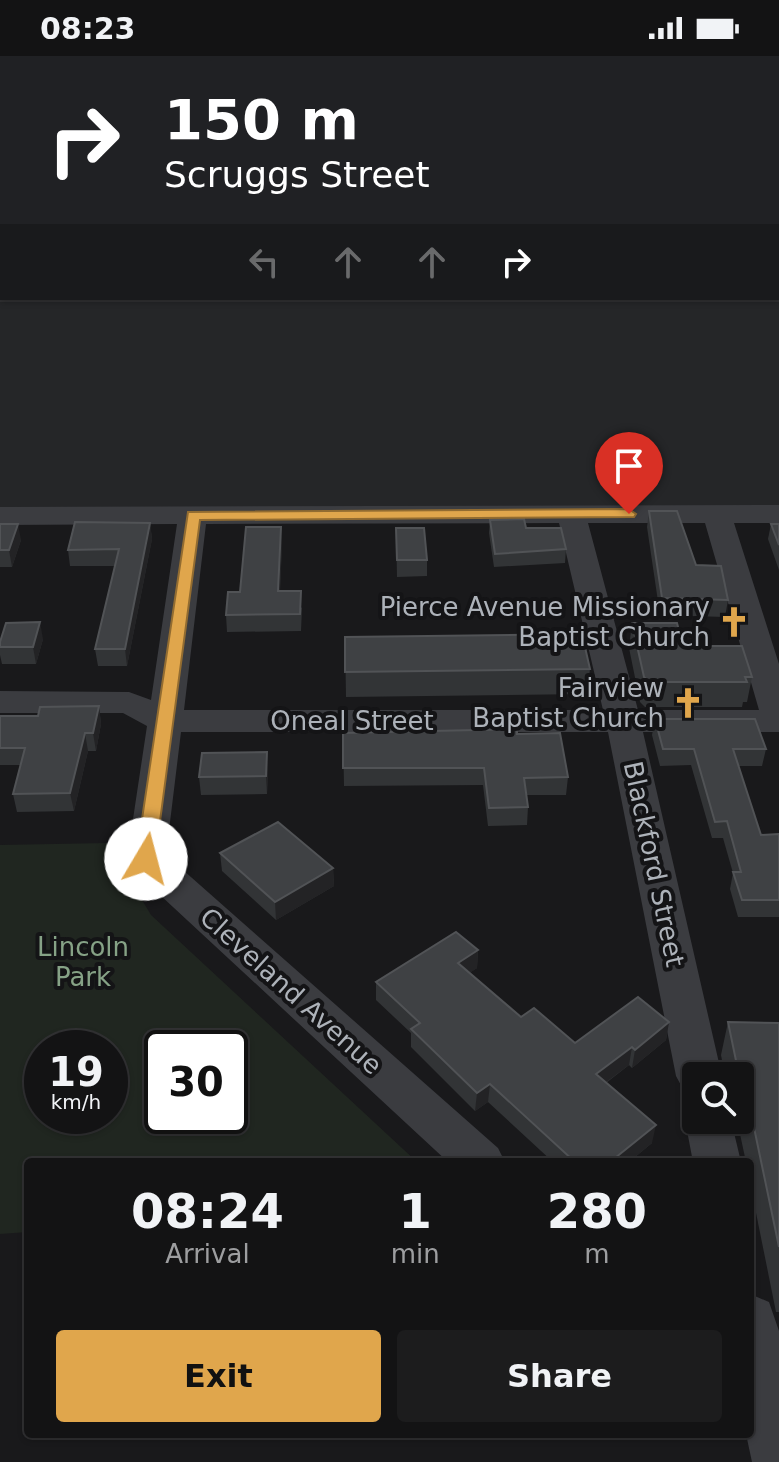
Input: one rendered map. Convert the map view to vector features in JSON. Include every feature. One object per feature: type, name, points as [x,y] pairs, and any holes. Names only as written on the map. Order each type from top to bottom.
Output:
[{"type":"street","points":[[717,513],[779,720]]},
{"type":"street","name":"Blackford Street","points":[[571,514],[623,719],[696,1062]]},
{"type":"street","points":[[0,516],[779,514]]},
{"type":"street","name":"Cleveland Avenue","points":[[193,515],[146,859],[477,1158]]},
{"type":"street","points":[[0,702],[129,703],[165,721]]},
{"type":"street","name":"Oneal Street","points":[[165,721],[779,720]]},
{"type":"street","points":[[711,1134],[716,1158]]},
{"type":"street","points":[[754,1341],[770,1429]]},
{"type":"shaded area","points":[[0,300],[779,300],[779,508],[0,516]]},
{"type":"green space","name":"Lincoln Park","points":[[108,843],[151,915],[413,1158],[24,1158],[24,1232],[0,1234],[0,845]]},
{"type":"building","points":[[649,511],[677,511],[696,565],[721,566],[728,600],[662,598]]},
{"type":"building","points":[[524,519],[526,528],[561,528],[566,549],[495,554],[490,520]]},
{"type":"building","points":[[75,522],[150,523],[125,649],[95,649],[119,549],[68,550]]},
{"type":"building","points":[[0,524],[18,524],[9,550],[0,550]]},
{"type":"building","points":[[771,524],[779,524],[779,545]]},
{"type":"building","points":[[246,527],[281,527],[278,591],[301,591],[300,614],[226,615],[228,592],[240,592]]},
{"type":"building","points":[[396,528],[424,528],[427,560],[397,560]]},
{"type":"building","points":[[40,622],[33,647],[0,647],[6,623]]},
{"type":"building","points":[[632,623],[677,623],[683,646],[742,646],[752,677],[745,677],[747,682],[649,682],[644,677]]},
{"type":"building","points":[[582,634],[590,669],[345,672],[345,637]]},
{"type":"building","points":[[99,706],[93,733],[85,733],[70,793],[13,794],[25,748],[0,748],[0,716],[38,716],[40,707]]},
{"type":"building","points":[[655,719],[755,719],[766,749],[733,749],[761,835],[779,834],[779,900],[742,900],[733,872],[741,872],[727,821],[715,822],[694,749],[663,749]]},
{"type":"building","points":[[517,729],[517,734],[560,733],[568,777],[524,778],[528,807],[489,808],[484,768],[343,768],[343,733]]},
{"type":"building","points":[[267,752],[266,776],[199,777],[202,753]]},
{"type":"building","points":[[278,822],[333,868],[275,902],[220,853]]},
{"type":"building","points":[[456,932],[478,950],[458,963],[521,1017],[534,1008],[575,1043],[638,997],[669,1022],[635,1050],[632,1047],[596,1074],[656,1125],[615,1158],[571,1158],[490,1084],[477,1093],[411,1029],[420,1023],[376,982]]},
{"type":"building","points":[[728,1022],[779,1023],[779,1247],[754,1128],[754,1062],[736,1062]]},
{"type":"place","name":"Pierce Avenue Missionary Baptist Church","points":[[734,622]]},
{"type":"place","name":"Fairview Baptist Church","points":[[688,703]]},
{"type":"route","points":[[146,859],[193,515],[629,514]]}]
